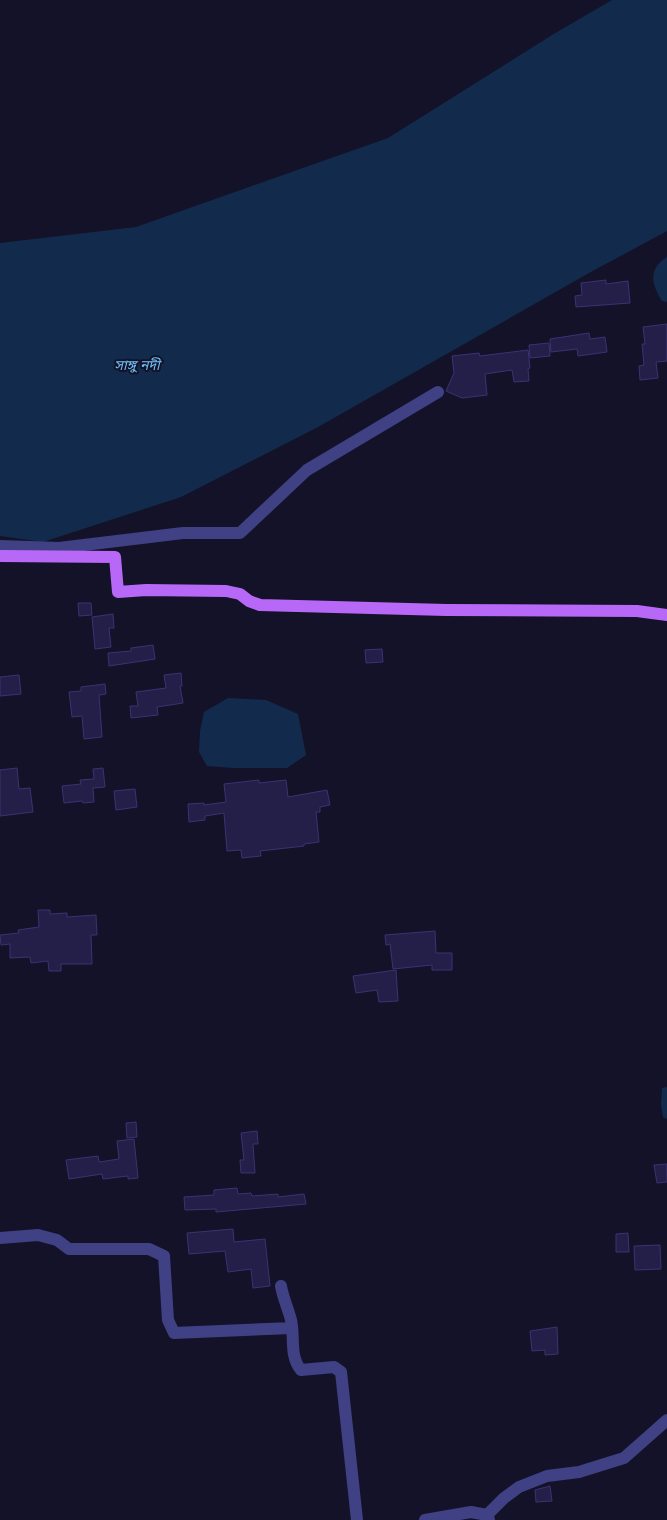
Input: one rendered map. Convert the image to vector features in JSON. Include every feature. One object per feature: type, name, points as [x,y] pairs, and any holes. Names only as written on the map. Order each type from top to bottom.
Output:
[{"type":"main road","points":[[0,556],[115,557],[118,592],[146,590],[226,591],[240,594],[260,605],[638,611],[667,615]]},
{"type":"street","points":[[0,546],[60,548],[183,532],[240,533],[307,470],[438,392]]},
{"type":"street","points":[[0,1238],[38,1235],[57,1240],[69,1249],[149,1249],[164,1256],[168,1320],[174,1333],[292,1328]]},
{"type":"street","points":[[281,1286],[292,1328],[293,1352],[296,1364],[301,1370],[334,1367],[341,1372],[357,1520]]},
{"type":"street","points":[[424,1520],[471,1512],[488,1517],[504,1498],[519,1487],[547,1476],[579,1472],[624,1458],[667,1420]]},
{"type":"water","name":"সাঙ্গু নদী","points":[[612,0],[667,0],[667,231],[589,273],[318,427],[181,497],[43,542],[0,536],[0,243],[136,227],[388,138],[552,35]]},
{"type":"water","points":[[667,257],[667,302],[662,301],[658,295],[653,277],[657,267]]},
{"type":"water","points":[[228,698],[266,700],[298,714],[306,755],[287,768],[207,766],[199,752],[200,731],[204,712]]},
{"type":"water","points":[[667,1087],[667,1119],[663,1117],[661,1104],[662,1088]]},
{"type":"building","points":[[606,280],[606,284],[628,281],[630,303],[576,307],[575,296],[582,295],[581,283]]},
{"type":"building","points":[[667,324],[667,361],[656,362],[658,378],[640,380],[639,366],[644,365],[642,344],[645,344],[643,327]]},
{"type":"building","points":[[589,333],[590,339],[605,337],[607,352],[578,356],[577,349],[551,352],[550,339]]},
{"type":"building","points":[[549,343],[550,356],[530,358],[529,345]]},
{"type":"building","points":[[528,350],[529,381],[514,382],[512,370],[485,374],[487,395],[462,398],[446,391],[454,373],[452,356],[479,353],[480,356]]},
{"type":"building","points":[[78,603],[91,603],[92,615],[79,616]]},
{"type":"building","points":[[113,614],[114,628],[109,628],[111,647],[95,649],[92,617]]},
{"type":"building","points":[[153,645],[155,659],[109,666],[108,653],[131,651],[131,648]]},
{"type":"building","points":[[382,649],[383,662],[366,663],[365,650]]},
{"type":"building","points":[[181,673],[182,686],[180,686],[183,703],[157,707],[158,715],[131,718],[130,706],[138,706],[136,692],[166,688],[164,675]]},
{"type":"building","points":[[19,675],[21,694],[0,696],[0,677]]},
{"type":"building","points":[[105,684],[106,694],[99,695],[102,737],[84,739],[82,716],[72,717],[69,692],[81,691],[81,687]]},
{"type":"building","points":[[17,768],[19,789],[30,788],[33,812],[0,816],[0,770]]},
{"type":"building","points":[[103,768],[105,787],[93,788],[94,802],[64,803],[62,786],[81,784],[80,780],[94,779],[93,769]]},
{"type":"building","points":[[259,780],[259,783],[286,780],[288,797],[327,790],[330,805],[320,807],[320,812],[316,812],[319,842],[304,844],[304,846],[260,851],[261,856],[242,858],[241,850],[227,851],[224,813],[205,816],[205,820],[189,822],[188,804],[204,803],[204,805],[226,802],[224,784]]},
{"type":"building","points":[[135,789],[137,807],[116,810],[114,791]]},
{"type":"building","points":[[38,910],[50,910],[50,914],[67,913],[67,917],[96,915],[97,935],[91,935],[92,964],[61,964],[61,971],[49,971],[48,961],[31,963],[30,957],[10,958],[10,944],[1,945],[0,935],[19,933],[18,930],[39,927]]},
{"type":"building","points":[[435,931],[436,953],[452,953],[452,970],[432,970],[432,965],[393,969],[390,944],[386,945],[385,935]]},
{"type":"building","points":[[396,970],[398,1001],[379,1002],[377,990],[356,993],[353,976]]},
{"type":"building","points":[[136,1122],[137,1137],[127,1138],[126,1123]]},
{"type":"building","points":[[257,1131],[258,1144],[253,1144],[255,1173],[241,1173],[240,1160],[244,1160],[241,1133]]},
{"type":"building","points":[[134,1139],[138,1178],[128,1179],[128,1176],[103,1179],[102,1174],[69,1179],[66,1160],[98,1156],[99,1162],[119,1159],[117,1141]]},
{"type":"building","points":[[667,1164],[667,1182],[657,1183],[654,1165]]},
{"type":"building","points":[[237,1188],[238,1194],[251,1193],[252,1196],[278,1194],[278,1197],[304,1194],[306,1204],[216,1212],[216,1209],[185,1210],[184,1197],[214,1195],[214,1190]]},
{"type":"building","points":[[233,1229],[234,1242],[265,1239],[270,1286],[253,1288],[251,1269],[228,1272],[225,1251],[189,1254],[187,1233]]},
{"type":"building","points":[[628,1233],[629,1252],[616,1252],[616,1234]]},
{"type":"building","points":[[660,1245],[661,1269],[635,1270],[634,1246]]},
{"type":"building","points":[[557,1327],[558,1354],[545,1355],[545,1350],[532,1351],[530,1331]]},
{"type":"building","points":[[550,1486],[552,1501],[536,1502],[535,1490]]}]
